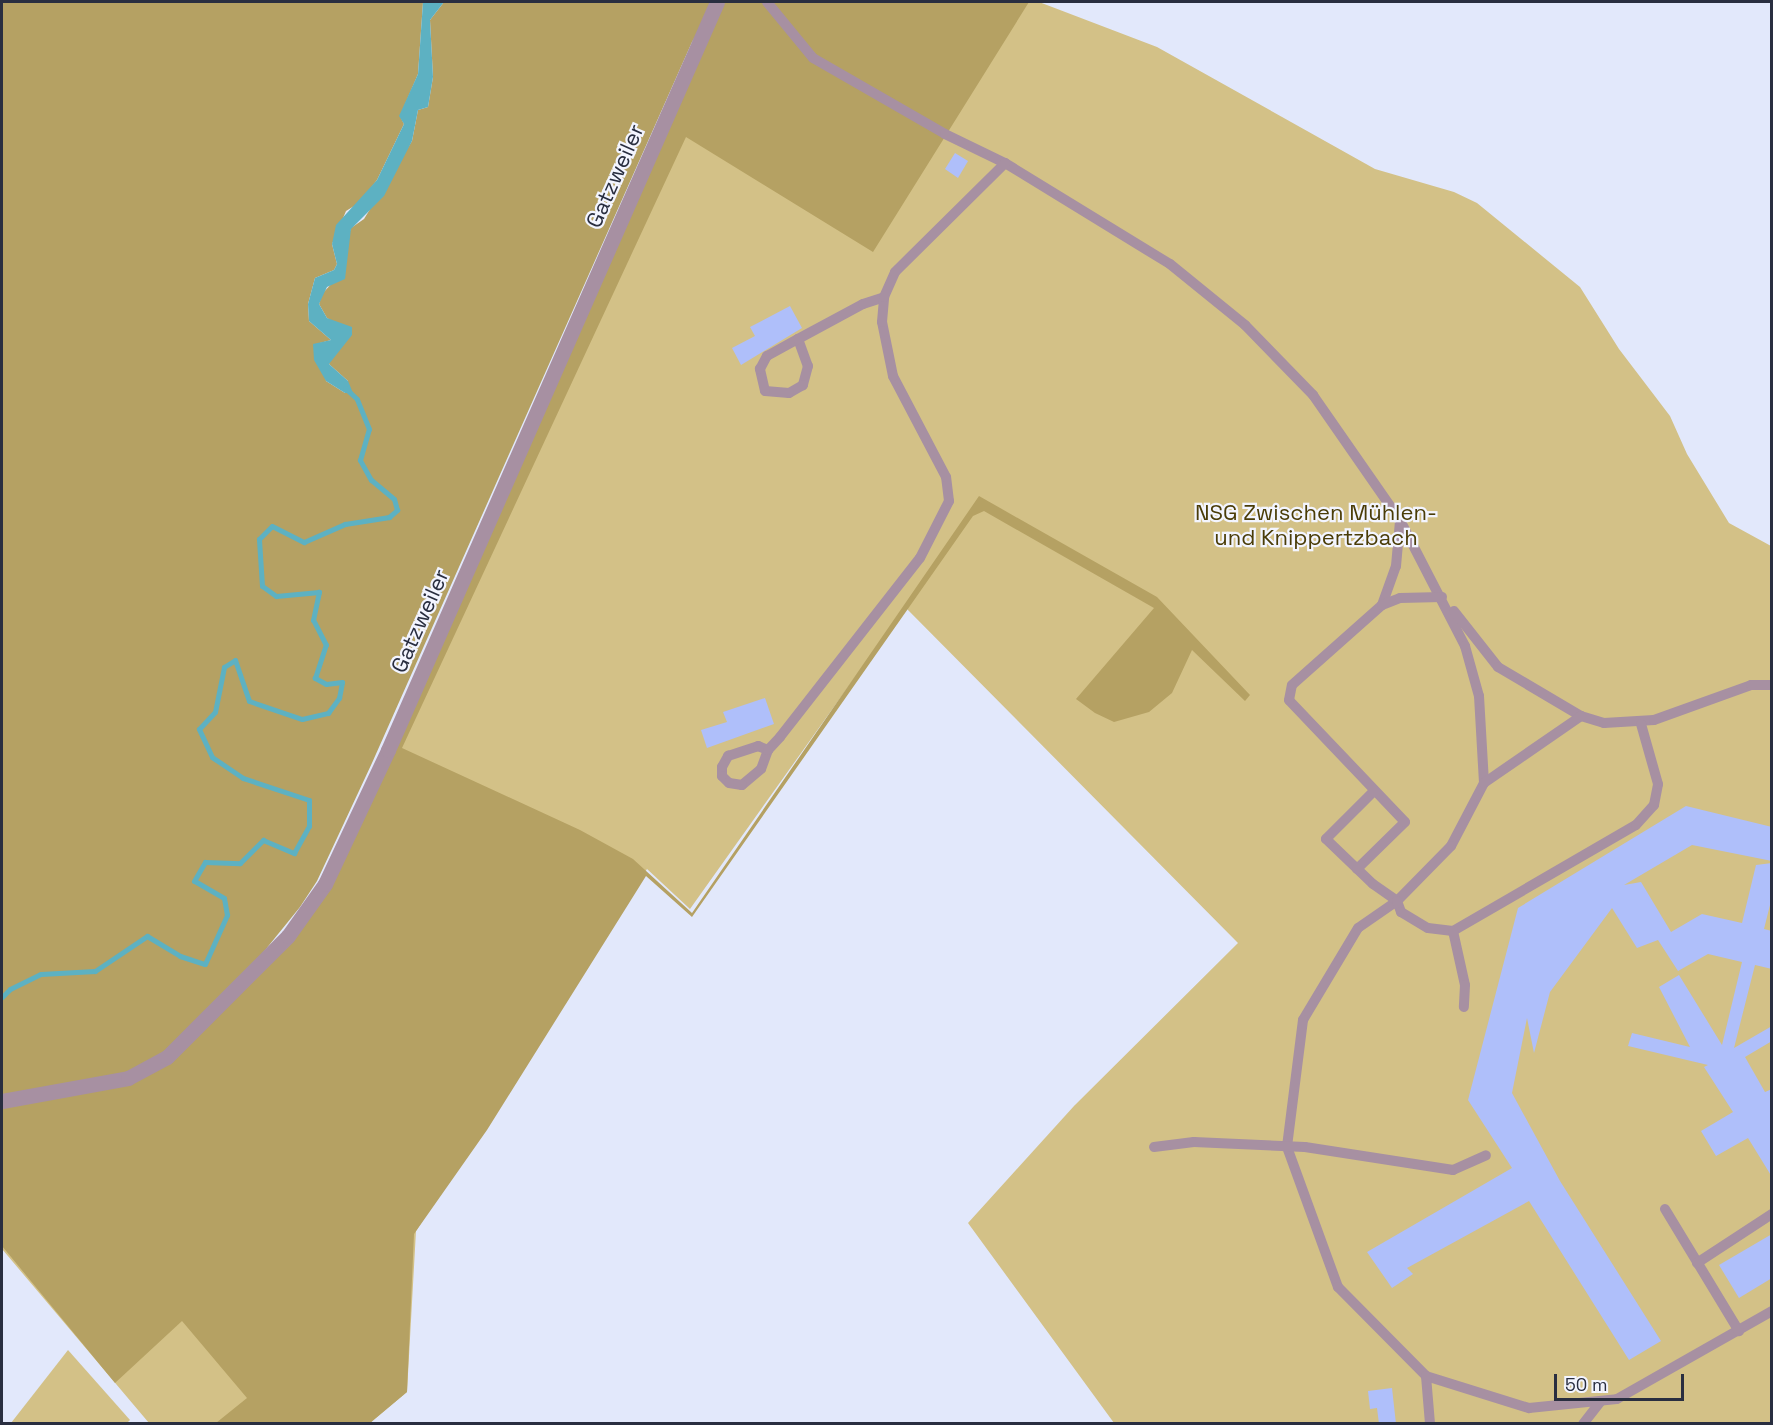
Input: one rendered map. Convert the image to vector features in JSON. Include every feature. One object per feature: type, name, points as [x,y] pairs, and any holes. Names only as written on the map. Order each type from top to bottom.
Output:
[{"type":"street","name":"Gatzweiler","points":[[2,1101],[128,1078],[167,1057],[288,936],[325,884],[407,707],[717,2]]},
{"type":"lane","points":[[767,2],[813,58],[945,134],[1005,163],[1170,264],[1245,325],[1313,395],[1400,520],[1442,597],[1465,646],[1479,696],[1484,783]]},
{"type":"lane","points":[[768,750],[758,746],[735,752],[724,760],[722,776],[729,783],[741,785],[762,769],[768,750],[920,558],[950,501],[946,477],[893,375],[882,322],[884,297],[895,272],[1005,163]]},
{"type":"lane","points":[[798,339],[808,366],[803,384],[789,393],[765,392],[759,379],[763,362],[798,339],[884,297]]},
{"type":"lane","points":[[1382,605],[1396,566],[1400,520]]},
{"type":"lane","points":[[1357,869],[1405,822],[1289,700],[1292,685],[1382,605],[1400,598],[1442,597]]},
{"type":"lane","points":[[1442,597],[1498,667],[1581,716],[1604,723],[1641,724],[1751,685],[1772,685]]},
{"type":"lane","points":[[1581,716],[1484,783],[1451,846],[1397,901],[1358,928],[1303,1020],[1287,1147],[1338,1287],[1426,1376],[1529,1408],[1617,1399],[1772,1311]]},
{"type":"lane","points":[[1374,791],[1326,839],[1357,869],[1397,901],[1401,912],[1428,928],[1453,931],[1636,825],[1654,805],[1658,784],[1641,724]]},
{"type":"lane","points":[[1453,931],[1465,985],[1464,1007]]},
{"type":"lane","points":[[1154,1147],[1194,1142],[1287,1147],[1453,1170],[1486,1155]]},
{"type":"lane","points":[[1665,1209],[1739,1331]]},
{"type":"lane","points":[[1697,1263],[1772,1214]]},
{"type":"lane","points":[[1426,1376],[1430,1424]]},
{"type":"lane","points":[[1582,1424],[1600,1402]]},
{"type":"green space","name":"NSG Zwischen Mühlen- und Knippertzbach","points":[[731,2],[1039,2],[1157,47],[1375,169],[1454,192],[1477,203],[1580,287],[1619,349],[1670,416],[1687,454],[1729,523],[1771,546],[1771,1423],[1114,1423],[968,1223],[1074,1106],[1238,943],[905,607],[690,909],[647,869],[416,1231],[407,1392],[370,1423],[149,1423],[2,1249],[2,1110],[302,935]]},
{"type":"green space","points":[[68,1350],[130,1420],[127,1423],[11,1423]]},
{"type":"shaded area","points":[[2,2],[423,2],[418,74],[400,116],[404,124],[377,180],[359,203],[346,211],[332,244],[337,264],[334,270],[315,278],[308,304],[309,321],[331,340],[320,343],[326,381],[345,393],[348,381],[329,364],[339,325],[327,318],[319,304],[322,294],[335,280],[351,228],[364,219],[412,141],[418,110],[428,107],[433,77],[430,20],[444,2],[715,2],[692,42],[372,763],[317,881],[300,907],[249,970],[165,1053],[124,1075],[2,1095]]},
{"type":"shaded area","points":[[718,2],[1029,2],[873,252],[686,137],[402,748],[580,830],[633,859],[692,913],[979,496],[1157,597],[1250,695],[1245,701],[1192,650],[1172,693],[1149,712],[1114,722],[1095,713],[1076,699],[1154,608],[984,511],[973,516],[692,917],[646,876],[487,1130],[414,1234],[407,1392],[370,1423],[216,1423],[247,1398],[182,1321],[115,1383],[2,1246],[2,1101],[128,1078],[225,1002],[325,884]]},
{"type":"water","points":[[423,2],[444,2],[430,20],[433,77],[428,107],[418,110],[412,141],[384,196],[351,229],[345,279],[327,287],[319,304],[327,318],[352,327],[352,335],[329,364],[348,381],[353,393],[345,393],[326,381],[314,360],[313,344],[331,340],[309,321],[308,304],[315,278],[334,270],[337,264],[332,244],[336,225],[377,180],[404,124],[399,116],[418,74]]},
{"type":"building","points":[[955,153],[968,161],[958,178],[945,169]]},
{"type":"building","points":[[790,306],[802,328],[741,365],[732,348],[755,336],[750,327]]},
{"type":"building","points":[[765,698],[774,724],[707,748],[701,730],[727,722],[723,712]]},
{"type":"building","points":[[1686,806],[1772,827],[1772,861],[1692,845],[1624,885],[1641,882],[1671,932],[1702,914],[1742,923],[1756,865],[1772,863],[1772,897],[1764,929],[1772,931],[1772,969],[1755,965],[1734,1048],[1772,1026],[1772,1041],[1745,1057],[1765,1092],[1772,1089],[1772,1177],[1748,1138],[1716,1156],[1701,1131],[1733,1112],[1704,1067],[1708,1065],[1628,1046],[1632,1033],[1690,1047],[1659,987],[1679,975],[1722,1045],[1742,962],[1708,954],[1678,971],[1658,940],[1637,948],[1612,908],[1550,992],[1534,1053],[1527,1018],[1512,1093],[1560,1181],[1661,1341],[1629,1360],[1529,1201],[1407,1268],[1413,1274],[1392,1288],[1367,1252],[1512,1168],[1468,1100],[1518,908]]},
{"type":"building","points":[[1772,1234],[1772,1278],[1739,1298],[1719,1265]]},
{"type":"building","points":[[1392,1388],[1396,1424],[1379,1424],[1377,1408],[1370,1409],[1368,1391]]},
{"type":"waterway","points":[[2,997],[10,989],[41,974],[95,971],[147,936],[180,956],[205,964],[227,915],[224,898],[194,881],[205,862],[240,863],[263,840],[294,853],[309,826],[309,800],[243,778],[212,757],[199,729],[215,712],[224,667],[235,660],[249,701],[302,719],[328,713],[339,698],[342,682],[326,684],[315,678],[326,645],[313,620],[319,592],[276,596],[262,586],[259,539],[272,526],[304,542],[345,524],[389,517],[397,510],[394,499],[371,480],[360,460],[369,429],[357,399],[345,388]]}]
